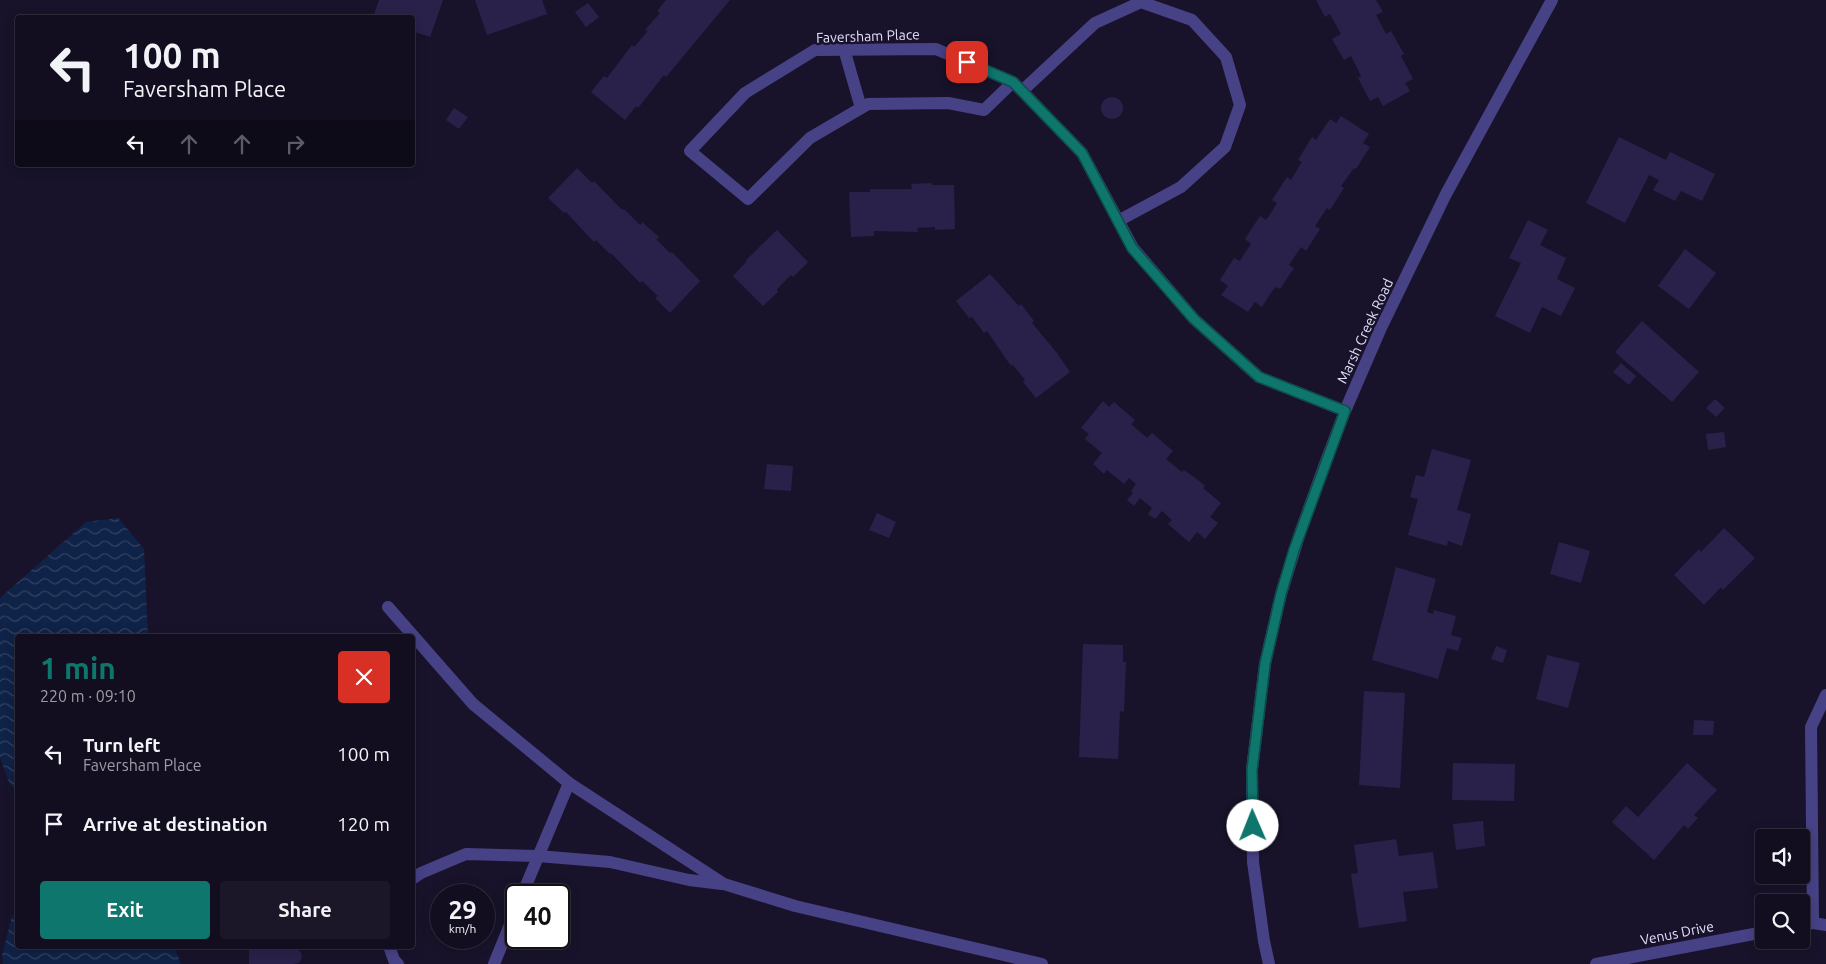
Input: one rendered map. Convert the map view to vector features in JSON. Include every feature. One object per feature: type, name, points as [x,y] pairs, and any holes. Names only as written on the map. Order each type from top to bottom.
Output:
[{"type":"street","name":"Marsh Creek Road","points":[[1269,964],[1253,862],[1252,770],[1265,664],[1281,594],[1299,536],[1345,411],[1380,330],[1446,194],[1552,0]]},
{"type":"street","points":[[1017,87],[1095,23],[1141,2],[1192,20],[1226,57],[1240,105],[1225,147],[1181,187],[1118,221]]},
{"type":"street","name":"Faversham Place","points":[[1017,87],[984,110],[948,103],[868,104],[810,138],[748,200],[690,151],[745,93],[815,50],[936,49],[1017,87],[1082,153],[1132,248],[1194,319],[1259,377],[1345,411]]},
{"type":"street","points":[[844,50],[861,108]]},
{"type":"street","points":[[388,607],[412,634]]},
{"type":"street","points":[[415,638],[473,704],[569,783],[724,884]]},
{"type":"street","points":[[1813,924],[1811,727],[1826,694]]},
{"type":"street","points":[[527,884],[569,783]]},
{"type":"street","points":[[415,877],[466,854],[538,856],[610,862],[689,880],[724,884],[795,906],[1042,964]]},
{"type":"street","name":"Venus Drive","points":[[1596,964],[1755,934]]},
{"type":"street","points":[[493,963],[505,935]]},
{"type":"street","points":[[390,949],[394,960],[398,964]]},
{"type":"water","points":[[118,518],[144,549],[148,634],[15,634],[15,790],[9,782],[0,757],[0,598],[86,522]]},
{"type":"water","points":[[15,915],[15,949],[175,949],[181,964],[3,964],[2,956],[12,916]]},
{"type":"building","points":[[379,0],[443,0],[430,37],[415,32],[415,15],[374,15]]},
{"type":"building","points":[[475,0],[542,0],[547,14],[487,35]]},
{"type":"building","points":[[666,0],[730,0],[666,77],[664,75],[638,108],[636,106],[625,120],[591,92],[604,76],[607,78],[632,45],[634,47],[648,31],[645,30],[660,13],[657,11]]},
{"type":"building","points":[[1316,0],[1376,0],[1383,12],[1376,15],[1386,34],[1391,31],[1404,54],[1401,56],[1413,79],[1405,83],[1410,91],[1383,106],[1378,97],[1370,101],[1358,78],[1361,76],[1351,56],[1344,60],[1332,39],[1341,34],[1330,14],[1325,17]]},
{"type":"building","points":[[588,3],[599,17],[586,27],[575,12]]},
{"type":"building","points":[[1112,97],[1120,100],[1123,108],[1120,116],[1112,119],[1104,116],[1101,108],[1104,100]]},
{"type":"building","points":[[454,108],[468,117],[459,129],[446,120]]},
{"type":"building","points":[[1341,116],[1369,134],[1363,143],[1370,147],[1356,169],[1354,168],[1341,186],[1344,188],[1330,210],[1327,208],[1315,226],[1320,229],[1306,251],[1301,247],[1289,265],[1294,268],[1280,289],[1275,287],[1262,307],[1255,302],[1248,312],[1221,295],[1228,286],[1220,280],[1234,258],[1240,261],[1251,244],[1245,239],[1260,216],[1266,220],[1269,216],[1277,203],[1272,200],[1287,177],[1291,180],[1302,162],[1298,160],[1312,137],[1316,140],[1330,119],[1336,123]]},
{"type":"building","points":[[1619,137],[1666,160],[1670,152],[1715,174],[1702,201],[1681,191],[1675,201],[1653,190],[1659,180],[1649,175],[1625,223],[1586,203]]},
{"type":"building","points":[[577,168],[592,183],[594,181],[622,210],[624,209],[640,225],[643,222],[659,237],[656,240],[670,253],[672,252],[700,281],[670,313],[655,298],[658,296],[642,281],[640,283],[611,253],[596,240],[594,242],[566,212],[564,213],[548,198]]},
{"type":"building","points":[[931,183],[933,185],[954,185],[955,229],[935,230],[935,227],[917,228],[918,232],[874,231],[874,236],[851,237],[849,192],[870,192],[870,189],[912,189],[911,184]]},
{"type":"building","points":[[1528,220],[1548,230],[1540,245],[1566,258],[1557,279],[1575,288],[1561,316],[1542,307],[1530,333],[1495,316],[1521,263],[1509,258]]},
{"type":"building","points":[[777,230],[808,262],[793,277],[791,275],[777,289],[778,292],[763,306],[733,276],[746,260]]},
{"type":"building","points":[[1685,249],[1716,273],[1689,309],[1658,286]]},
{"type":"building","points":[[990,274],[1019,306],[1021,304],[1034,321],[1032,323],[1070,372],[1036,398],[1023,382],[1025,380],[1012,364],[1011,366],[987,331],[984,333],[972,317],[969,318],[956,301]]},
{"type":"building","points":[[1642,321],[1699,372],[1672,402],[1615,352]]},
{"type":"building","points":[[1621,363],[1636,376],[1629,385],[1613,372]]},
{"type":"building","points":[[1715,399],[1725,408],[1716,417],[1706,408]]},
{"type":"building","points":[[1103,401],[1109,407],[1114,402],[1135,420],[1131,424],[1147,438],[1152,433],[1173,451],[1166,459],[1182,472],[1184,470],[1198,480],[1205,486],[1203,488],[1221,503],[1210,517],[1218,523],[1205,539],[1197,532],[1189,542],[1168,524],[1172,520],[1162,511],[1155,519],[1148,514],[1152,508],[1140,498],[1134,506],[1127,500],[1133,493],[1131,491],[1136,484],[1129,478],[1124,484],[1107,470],[1104,474],[1093,464],[1102,453],[1085,439],[1089,434],[1081,428]]},
{"type":"building","points":[[1724,432],[1726,447],[1708,450],[1706,434]]},
{"type":"building","points":[[1432,449],[1471,460],[1457,510],[1471,514],[1462,546],[1448,541],[1447,546],[1408,535],[1418,499],[1410,497],[1416,475],[1424,477]]},
{"type":"building","points":[[767,464],[793,466],[791,491],[764,489]]},
{"type":"building","points":[[877,513],[896,522],[889,538],[869,530]]},
{"type":"building","points":[[1724,528],[1755,558],[1723,590],[1721,587],[1704,605],[1674,575],[1699,549],[1701,552]]},
{"type":"building","points":[[1559,542],[1590,551],[1581,583],[1550,574]]},
{"type":"building","points":[[1396,567],[1436,579],[1427,612],[1433,614],[1434,610],[1456,616],[1451,635],[1462,638],[1458,651],[1447,648],[1438,679],[1372,660]]},
{"type":"building","points":[[1083,644],[1123,645],[1123,662],[1126,662],[1124,712],[1120,711],[1118,759],[1079,757]]},
{"type":"building","points":[[1496,646],[1507,650],[1503,663],[1491,659]]},
{"type":"building","points":[[1547,655],[1580,663],[1568,708],[1536,699]]},
{"type":"building","points":[[1364,691],[1405,693],[1400,788],[1359,785]]},
{"type":"building","points":[[1694,720],[1714,721],[1713,735],[1693,735]]},
{"type":"building","points":[[1453,763],[1515,764],[1514,801],[1452,800]]},
{"type":"building","points":[[1687,763],[1717,790],[1694,815],[1698,818],[1688,829],[1684,825],[1654,860],[1612,822],[1626,806],[1638,817]]},
{"type":"building","points":[[1483,821],[1485,846],[1456,850],[1453,824]]},
{"type":"building","points":[[1396,839],[1399,856],[1433,852],[1438,888],[1403,892],[1407,921],[1359,928],[1351,874],[1358,873],[1354,845]]},
{"type":"building","points":[[249,949],[296,949],[301,952],[302,958],[299,963],[249,964]]},
{"type":"route","points":[[967,62],[1013,82],[1082,153],[1132,248],[1194,319],[1259,377],[1345,411],[1294,550],[1281,594],[1265,664],[1252,770],[1253,826]]}]
